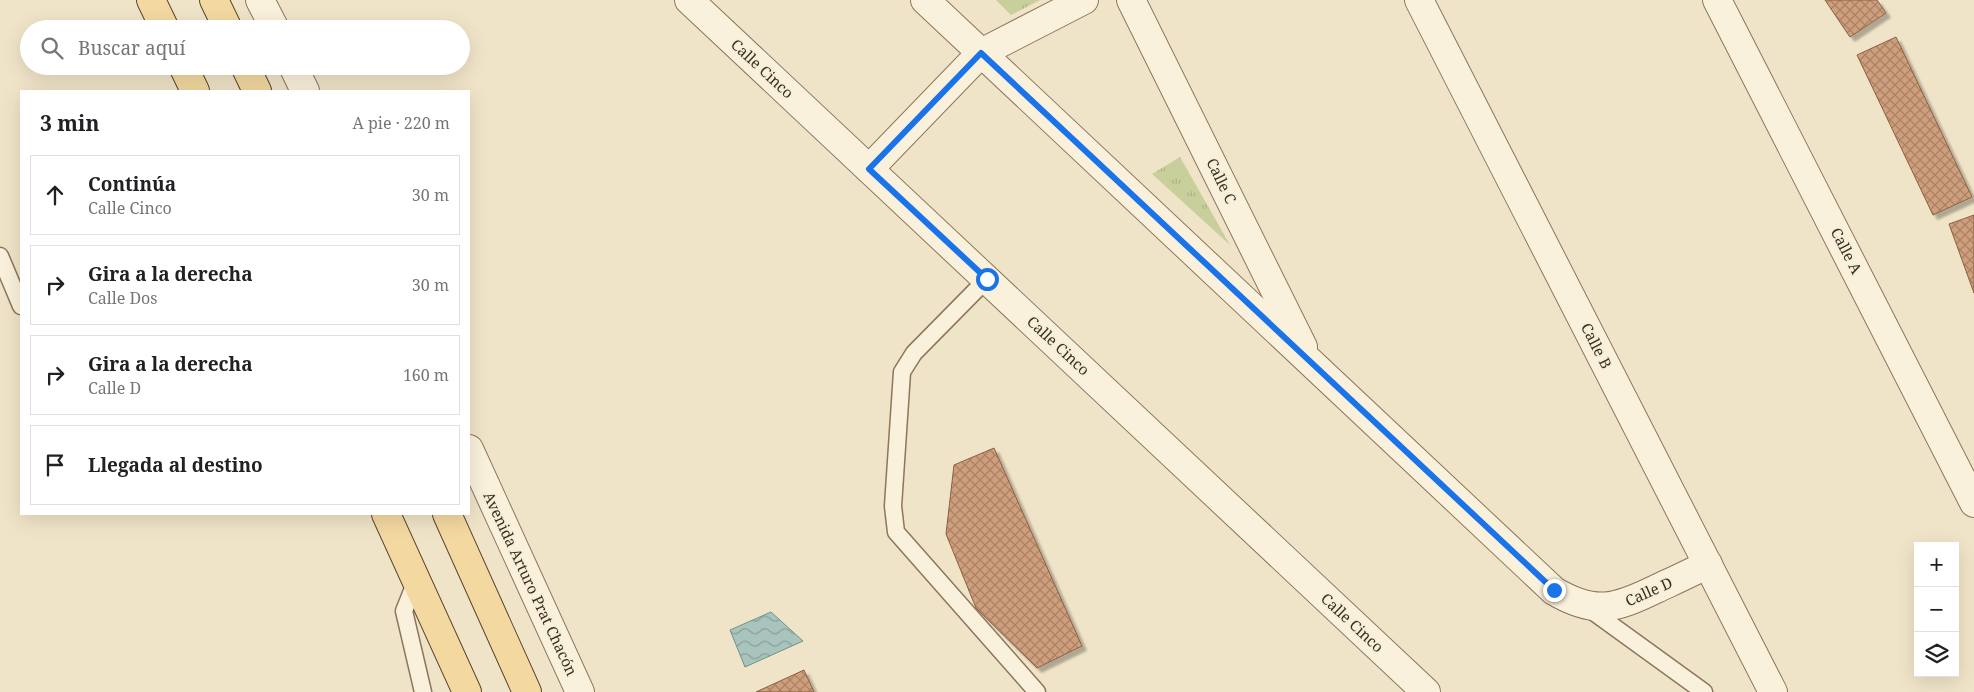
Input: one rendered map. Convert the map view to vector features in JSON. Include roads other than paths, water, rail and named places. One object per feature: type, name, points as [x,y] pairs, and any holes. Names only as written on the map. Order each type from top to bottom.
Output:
[{"type":"main road","points":[[152,0],[161,20]]},
{"type":"main road","points":[[214,0],[224,20]]},
{"type":"main road","points":[[188,75],[195,90]]},
{"type":"main road","points":[[249,75],[256,90]]},
{"type":"main road","points":[[386,515],[466,692]]},
{"type":"main road","points":[[447,515],[527,692]]},
{"type":"street","points":[[260,0],[270,20]]},
{"type":"street","name":"Calle Cinco","points":[[689,0],[1426,692]]},
{"type":"street","name":"Calle D","points":[[925,0],[1542,580],[1567,599],[1597,607],[1628,603],[1708,564]]},
{"type":"street","points":[[869,169],[981,53],[1084,0]]},
{"type":"street","name":"Calle C","points":[[1130,0],[1311,362]]},
{"type":"street","name":"Calle B","points":[[1419,0],[1773,692]]},
{"type":"street","name":"Calle A","points":[[1717,0],[1974,503]]},
{"type":"street","points":[[297,75],[304,90]]},
{"type":"street","name":"Avenida Arturo Prat Chacón","points":[[470,451],[580,692]]},
{"type":"lane","points":[[0,256],[20,304]]},
{"type":"lane","points":[[987,279],[914,353],[902,372],[893,506],[896,532],[1037,692]]},
{"type":"lane","points":[[416,581],[404,611],[423,692]]},
{"type":"lane","points":[[1582,604],[1704,692]]},
{"type":"water","points":[[771,612],[803,641],[745,667],[730,630]]}]
